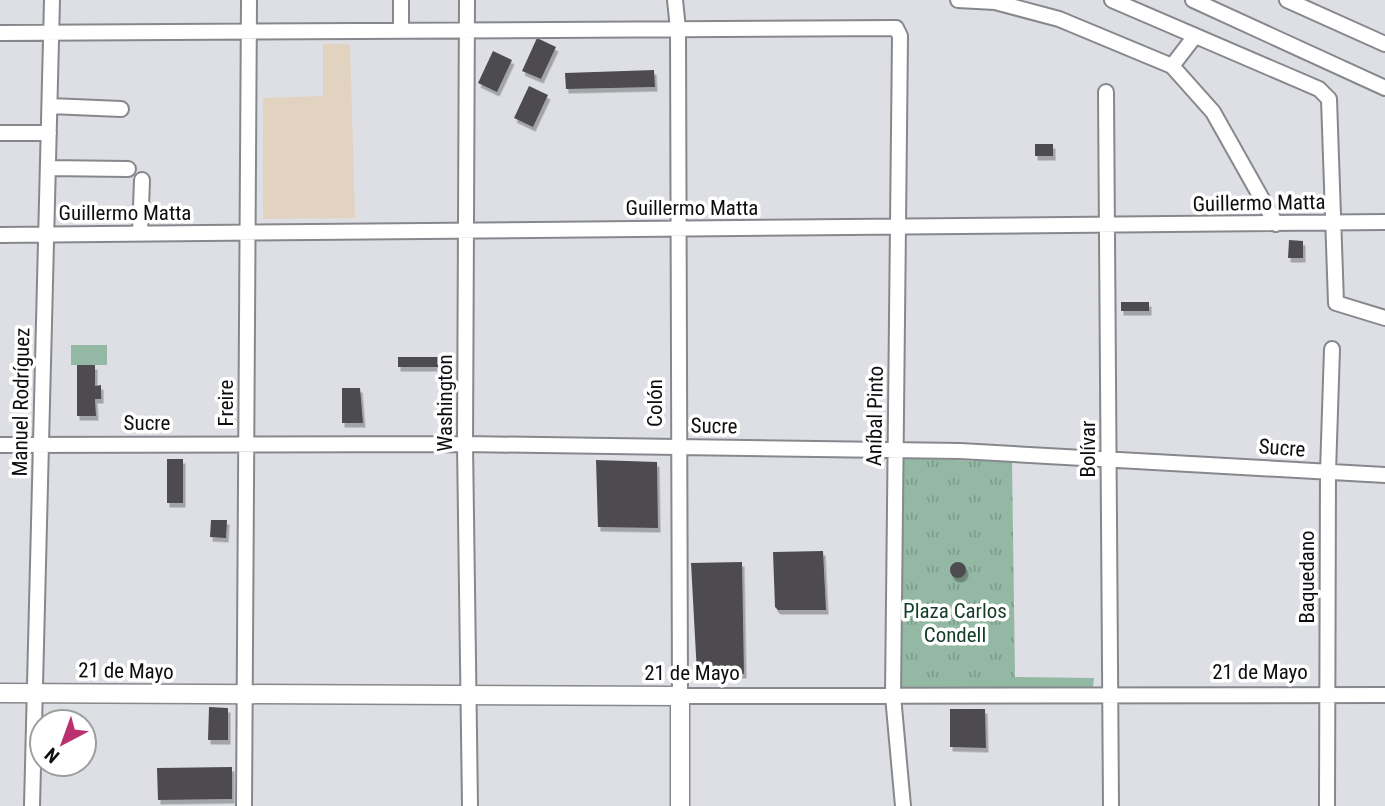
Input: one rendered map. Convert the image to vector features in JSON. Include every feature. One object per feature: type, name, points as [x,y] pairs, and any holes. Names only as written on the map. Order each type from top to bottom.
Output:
[{"type":"main road","name":"21 de Mayo","points":[[0,693],[680,696]]},
{"type":"main road","name":"Colón","points":[[680,696],[680,806]]},
{"type":"street","name":"Manuel Rodríguez","points":[[32,806],[52,0]]},
{"type":"street","name":"Freire","points":[[244,806],[249,0]]},
{"type":"street","points":[[401,0],[401,31]]},
{"type":"street","name":"Washington","points":[[467,0],[465,444],[470,806]]},
{"type":"street","name":"Colón","points":[[676,0],[680,696]]},
{"type":"street","points":[[958,0],[995,2],[1059,19],[1172,66],[1213,112],[1276,224]]},
{"type":"street","points":[[1112,0],[1319,89],[1329,99],[1336,303],[1385,318]]},
{"type":"street","points":[[1193,0],[1385,88]]},
{"type":"street","points":[[1287,0],[1385,44]]},
{"type":"street","name":"Aníbal Pinto","points":[[678,29],[896,28],[901,36],[892,695],[903,806]]},
{"type":"street","points":[[0,33],[678,29]]},
{"type":"street","points":[[1172,66],[1195,36]]},
{"type":"street","name":"Bolívar","points":[[1106,92],[1111,806]]},
{"type":"street","points":[[50,106],[121,109]]},
{"type":"street","points":[[0,133],[49,133]]},
{"type":"street","points":[[48,169],[128,169]]},
{"type":"street","points":[[140,233],[142,180]]},
{"type":"street","name":"Guillermo Matta","points":[[0,234],[1385,222]]},
{"type":"street","name":"Baquedano","points":[[1327,806],[1328,472],[1332,349]]},
{"type":"street","name":"Sucre","points":[[0,445],[465,444],[895,450],[1109,458],[1385,475]]},
{"type":"street","name":"21 de Mayo","points":[[680,696],[1385,695]]},
{"type":"shaded area","points":[[323,44],[350,44],[355,218],[263,219],[263,98],[323,96]]},
{"type":"green space","points":[[71,345],[107,345],[107,365],[71,365]]},
{"type":"green space","name":"Plaza Carlos Condell","points":[[897,458],[1012,462],[1015,677],[1094,678],[1091,704],[897,703]]},
{"type":"building","points":[[537,38],[556,47],[541,79],[522,71]]},
{"type":"building","points":[[493,51],[512,60],[497,92],[478,83]]},
{"type":"building","points":[[654,70],[655,87],[566,89],[565,73]]},
{"type":"building","points":[[529,86],[548,95],[533,127],[514,118]]},
{"type":"building","points":[[1035,144],[1053,144],[1053,156],[1035,156]]},
{"type":"building","points":[[1289,240],[1303,241],[1303,258],[1288,258]]},
{"type":"building","points":[[1121,302],[1149,302],[1149,311],[1121,311]]},
{"type":"building","points":[[398,357],[440,357],[440,367],[398,367]]},
{"type":"building","points":[[77,365],[95,365],[95,386],[101,385],[101,399],[95,399],[96,416],[77,416]]},
{"type":"building","points":[[342,388],[360,388],[363,423],[342,423]]},
{"type":"building","points":[[167,459],[183,459],[183,503],[167,503]]},
{"type":"building","points":[[596,460],[657,462],[658,528],[598,527]]},
{"type":"building","points":[[211,520],[227,520],[226,538],[210,537]]},
{"type":"building","points":[[823,551],[826,610],[778,610],[775,607],[773,552]]},
{"type":"building","points":[[742,562],[744,674],[697,674],[691,563]]},
{"type":"building","points":[[958,562],[966,570],[958,578],[950,570]]},
{"type":"building","points":[[209,707],[228,708],[228,740],[208,740]]},
{"type":"building","points":[[950,709],[985,709],[986,748],[950,747]]},
{"type":"building","points":[[232,767],[232,799],[158,800],[157,768]]}]
